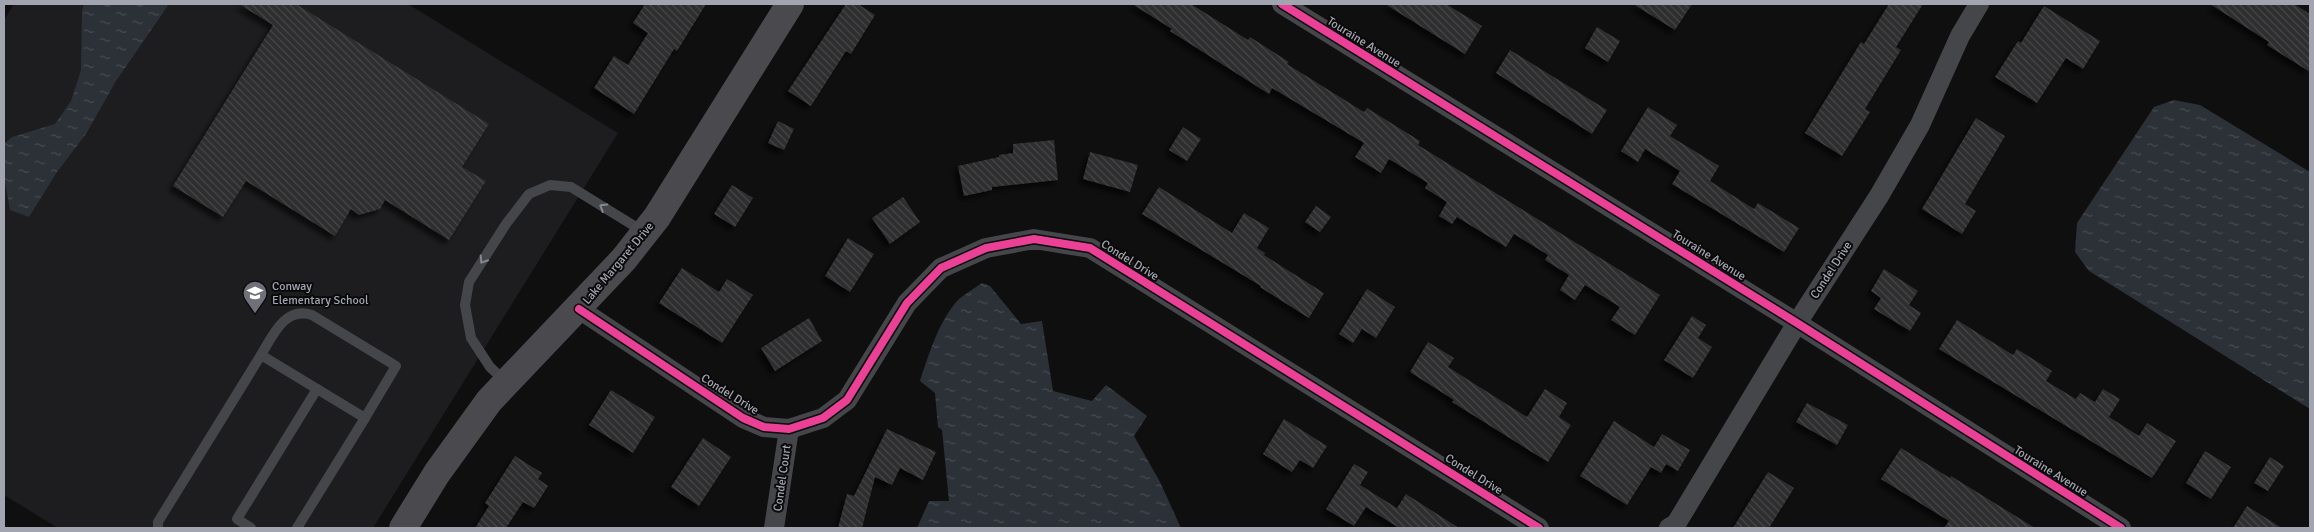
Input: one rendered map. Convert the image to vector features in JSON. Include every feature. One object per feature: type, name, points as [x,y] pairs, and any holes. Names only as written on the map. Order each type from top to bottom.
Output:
[{"type":"street","name":"Lake Margaret Drive","points":[[403,528],[437,473],[489,401],[579,309],[624,259],[645,232],[688,170],[790,4]]},
{"type":"street","name":"Touraine Avenue","points":[[1282,4],[1797,323],[2122,528]]},
{"type":"street","name":"Condel Drive","points":[[1670,528],[1676,524],[1797,323],[1879,196],[1920,125],[1960,36],[1979,4]]},
{"type":"street","name":"Condel Drive","points":[[579,309],[743,418],[764,427],[789,428],[823,418],[846,400],[907,303],[941,268],[986,248],[1034,239],[1090,248],[1539,528]]},
{"type":"street","name":"Condel Court","points":[[774,528],[789,428]]},
{"type":"lane","points":[[506,382],[490,367],[471,338],[465,306],[469,282],[506,224],[529,194],[550,185],[571,187],[645,232]]},
{"type":"lane","points":[[158,528],[158,522],[280,326],[287,318],[304,312],[396,366],[297,528]]},
{"type":"lane","points":[[262,355],[364,418]]},
{"type":"lane","points":[[252,528],[237,519],[317,389]]},
{"type":"shaded area","name":"Conway Elementary School","points":[[14,4],[408,4],[618,133],[373,528],[58,528],[4,495],[4,20]]},
{"type":"water","points":[[84,4],[169,4],[116,81],[86,134],[57,172],[29,217],[10,210],[4,176],[4,144],[12,137],[55,124],[71,101],[81,70],[82,11]]},
{"type":"water","points":[[2174,100],[2200,105],[2310,172],[2310,409],[2089,271],[2075,252],[2077,223],[2154,107]]},
{"type":"water","points":[[982,283],[990,286],[1021,324],[1042,321],[1053,391],[1092,401],[1106,385],[1147,416],[1134,436],[1160,482],[1181,528],[917,528],[929,501],[949,501],[942,430],[938,427],[935,393],[920,381],[935,338],[952,307],[959,299]]},
{"type":"building","points":[[239,4],[296,4],[489,124],[462,167],[486,181],[449,240],[385,200],[380,209],[359,215],[351,209],[335,236],[246,181],[223,217],[173,186],[273,25]]},
{"type":"building","points":[[645,4],[706,4],[677,51],[674,49],[634,114],[594,88],[614,56],[628,65],[648,33],[633,23]]},
{"type":"building","points":[[846,4],[858,4],[875,15],[851,54],[846,51],[811,106],[788,91]]},
{"type":"building","points":[[1132,4],[1191,4],[1248,40],[1250,37],[1289,62],[1287,64],[1364,112],[1367,108],[1420,141],[1418,145],[1660,295],[1635,335],[1611,320],[1620,307],[1585,285],[1575,300],[1560,290],[1569,275],[1545,260],[1548,255],[1514,234],[1506,247],[1457,217],[1452,224],[1439,216],[1447,202],[1425,188],[1428,183],[1389,159],[1381,173],[1355,157],[1364,143],[1272,88],[1269,94],[1170,31],[1172,29]]},
{"type":"building","points":[[1385,4],[1446,4],[1482,26],[1465,54]]},
{"type":"building","points":[[1633,4],[1692,4],[1675,30]]},
{"type":"building","points":[[1889,4],[1923,4],[1896,47],[1901,50],[1865,109],[1870,112],[1842,156],[1805,133],[1861,42],[1864,44]]},
{"type":"building","points":[[2210,4],[2294,4],[2310,14],[2310,72],[2267,45],[2269,42]]},
{"type":"building","points":[[2044,6],[2100,41],[2083,69],[2066,58],[2037,103],[1995,77],[2018,41],[2021,43]]},
{"type":"building","points":[[1597,27],[1620,41],[1608,62],[1585,48]]},
{"type":"building","points":[[1510,50],[1607,110],[1592,134],[1496,73]]},
{"type":"building","points":[[1648,107],[1677,125],[1670,136],[1719,166],[1710,181],[1754,209],[1758,203],[1799,228],[1784,252],[1672,184],[1680,171],[1645,149],[1638,162],[1621,151]]},
{"type":"building","points":[[1976,118],[2005,136],[1965,204],[1976,211],[1962,234],[1922,209]]},
{"type":"building","points":[[778,121],[794,129],[784,150],[768,143]]},
{"type":"building","points":[[1183,127],[1201,139],[1187,161],[1169,150]]},
{"type":"building","points":[[1054,140],[1058,180],[992,187],[992,190],[964,196],[958,166],[1013,153],[1013,144]]},
{"type":"building","points":[[1090,152],[1138,165],[1130,192],[1083,179]]},
{"type":"building","points":[[732,185],[753,198],[735,227],[714,214]]},
{"type":"building","points":[[1159,187],[1232,233],[1244,213],[1269,228],[1257,248],[1265,253],[1264,255],[1324,293],[1309,318],[1261,286],[1142,214]]},
{"type":"building","points":[[903,197],[920,222],[890,244],[872,218]]},
{"type":"building","points":[[1316,206],[1331,217],[1320,232],[1305,222]]},
{"type":"building","points":[[848,238],[874,254],[850,292],[825,276]]},
{"type":"building","points":[[682,268],[719,292],[727,279],[753,295],[722,343],[659,303]]},
{"type":"building","points":[[1884,269],[1918,291],[1909,305],[1921,313],[1910,331],[1874,309],[1881,298],[1871,291]]},
{"type":"building","points":[[1367,289],[1395,307],[1376,338],[1362,329],[1353,343],[1339,334]]},
{"type":"building","points":[[1692,316],[1706,325],[1698,338],[1712,347],[1693,378],[1664,360]]},
{"type":"building","points":[[809,318],[822,341],[775,371],[761,348]]},
{"type":"building","points":[[1957,320],[2013,355],[2017,349],[2052,371],[2046,381],[2076,399],[2080,393],[2095,402],[2103,389],[2120,399],[2109,417],[2139,436],[2147,423],[2176,441],[2152,478],[1939,349]]},
{"type":"building","points":[[1428,342],[1454,358],[1448,367],[1527,417],[1545,389],[1567,403],[1559,417],[1571,425],[1548,462],[1452,402],[1454,400],[1410,372]]},
{"type":"building","points":[[611,390],[655,417],[633,453],[589,425]]},
{"type":"building","points":[[1807,403],[1848,425],[1837,445],[1796,422]]},
{"type":"building","points":[[1284,419],[1327,446],[1313,468],[1300,460],[1292,472],[1263,454]]},
{"type":"building","points":[[1614,421],[1654,447],[1662,434],[1690,450],[1678,471],[1666,464],[1661,473],[1651,467],[1627,505],[1580,476]]},
{"type":"building","points":[[887,429],[936,452],[923,480],[900,468],[892,485],[875,477],[862,528],[838,528],[847,494],[854,496]]},
{"type":"building","points":[[703,438],[731,457],[699,506],[671,487]]},
{"type":"building","points":[[1901,448],[1950,478],[1951,476],[2035,528],[1944,528],[1949,521],[1881,479]]},
{"type":"building","points":[[2205,451],[2231,467],[2211,499],[2186,483]]},
{"type":"building","points":[[515,456],[542,473],[538,479],[548,486],[534,508],[523,502],[506,528],[475,528],[489,506],[485,503]]},
{"type":"building","points":[[2270,457],[2284,466],[2268,491],[2254,483]]},
{"type":"building","points":[[1354,464],[1368,472],[1360,485],[1397,508],[1406,494],[1459,528],[1399,528],[1366,507],[1354,526],[1326,509]]},
{"type":"building","points":[[1768,472],[1794,488],[1769,528],[1733,528]]},
{"type":"building","points":[[2247,506],[2282,528],[2233,528]]},
{"type":"cycle path","points":[[1282,4],[1797,323],[2121,528]]},
{"type":"cycle path","points":[[579,309],[743,418],[764,427],[789,429],[823,418],[847,400],[907,303],[941,268],[986,248],[1034,239],[1090,248],[1539,528]]},
{"type":"place","name":"Conway Elementary School","points":[[255,314]]}]
